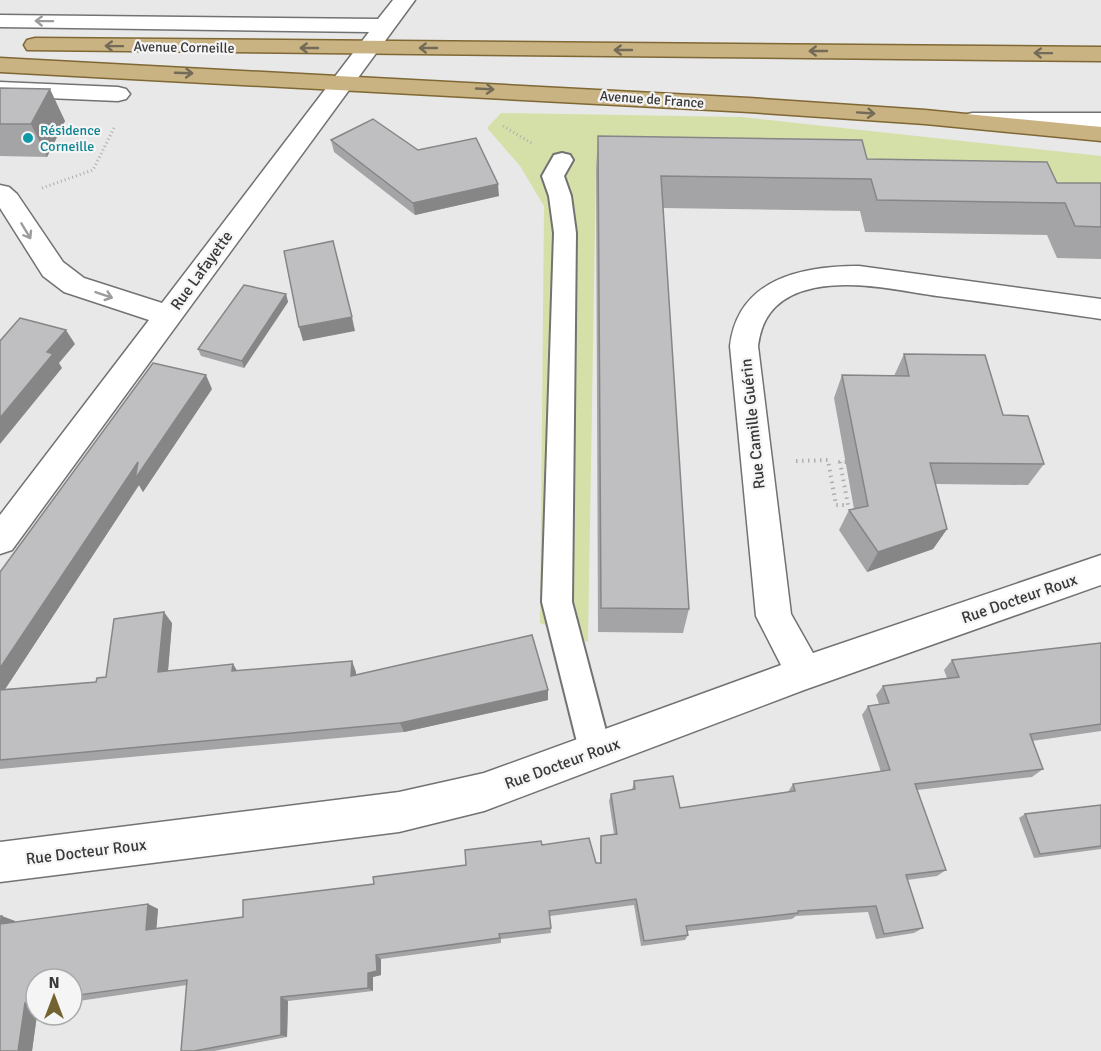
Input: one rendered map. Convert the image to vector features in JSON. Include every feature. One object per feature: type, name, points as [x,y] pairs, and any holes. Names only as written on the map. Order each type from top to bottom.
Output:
[{"type":"main road","name":"Avenue Corneille","points":[[0,44],[1101,54]]},
{"type":"main road","name":"Avenue Corneille","points":[[0,65],[343,80]]},
{"type":"main road","name":"Avenue de France","points":[[343,80],[961,120],[1101,134]]},
{"type":"street","name":"Rue Lafayette","points":[[0,540],[404,0]]},
{"type":"street","points":[[0,21],[384,26]]},
{"type":"street","points":[[0,89],[118,94]]},
{"type":"street","points":[[961,120],[1101,120]]},
{"type":"street","points":[[4,197],[53,269],[74,285],[167,315]]},
{"type":"street","name":"Rue Camille Guérin","points":[[804,673],[774,616],[744,346],[749,319],[765,301],[782,291],[801,281],[829,275],[859,275],[1101,309]]},
{"type":"street","name":"Rue Docteur Roux","points":[[0,861],[399,812],[484,792],[804,673],[1101,570]]},
{"type":"lane","points":[[562,160],[553,176],[560,196],[565,233],[557,602],[596,750]]},
{"type":"path","points":[[497,122],[562,160]]},
{"type":"path","points":[[4,197],[93,170],[117,123]]},
{"type":"path","points":[[828,460],[836,505],[848,505],[840,462],[846,462]]},
{"type":"green space","points":[[501,113],[742,117],[1101,156],[1101,216],[596,169],[588,642],[540,623],[544,206],[520,166],[487,128]]},
{"type":"building","points":[[0,88],[50,89],[31,124],[0,124]]},
{"type":"building","points":[[373,119],[418,150],[476,138],[498,184],[413,203],[331,140]]},
{"type":"building","points":[[598,136],[862,140],[867,159],[1047,162],[1057,183],[1101,183],[1101,227],[1075,226],[1065,203],[877,200],[871,179],[661,176],[689,609],[601,608]]},
{"type":"building","points":[[333,241],[352,317],[299,327],[284,251]]},
{"type":"building","points":[[244,285],[286,294],[242,361],[198,349]]},
{"type":"building","points":[[20,318],[66,330],[47,352],[53,354],[0,418],[0,341]]},
{"type":"building","points":[[904,354],[985,355],[1003,415],[1028,416],[1044,464],[930,463],[947,529],[878,552],[849,510],[868,506],[842,375],[909,376]]},
{"type":"building","points":[[153,363],[206,375],[135,479],[138,462],[0,668],[0,572]]},
{"type":"building","points":[[164,612],[158,672],[233,664],[232,671],[352,661],[351,676],[532,635],[548,690],[400,723],[0,760],[0,690],[96,682],[97,678],[106,677],[114,619]]},
{"type":"building","points":[[1101,643],[1101,724],[1030,734],[1043,769],[915,784],[946,870],[906,875],[923,928],[884,934],[876,906],[798,911],[798,913],[686,926],[688,935],[644,941],[636,899],[549,911],[551,928],[499,934],[500,938],[376,955],[377,971],[368,973],[368,988],[281,997],[281,1035],[194,1051],[181,1051],[187,980],[84,994],[84,967],[24,967],[24,1010],[18,1051],[0,1051],[0,916],[2,916],[1,924],[148,904],[146,930],[243,917],[243,900],[374,884],[373,877],[466,865],[465,850],[541,841],[542,845],[589,838],[596,863],[601,863],[601,836],[617,834],[611,794],[635,789],[634,781],[673,776],[680,808],[795,791],[793,784],[890,770],[868,706],[889,703],[883,686],[959,677],[952,660]]},
{"type":"building","points":[[1101,805],[1101,846],[1040,854],[1025,814]]},
{"type":"place","name":"Résidence Corneille","points":[[28,138]]}]
